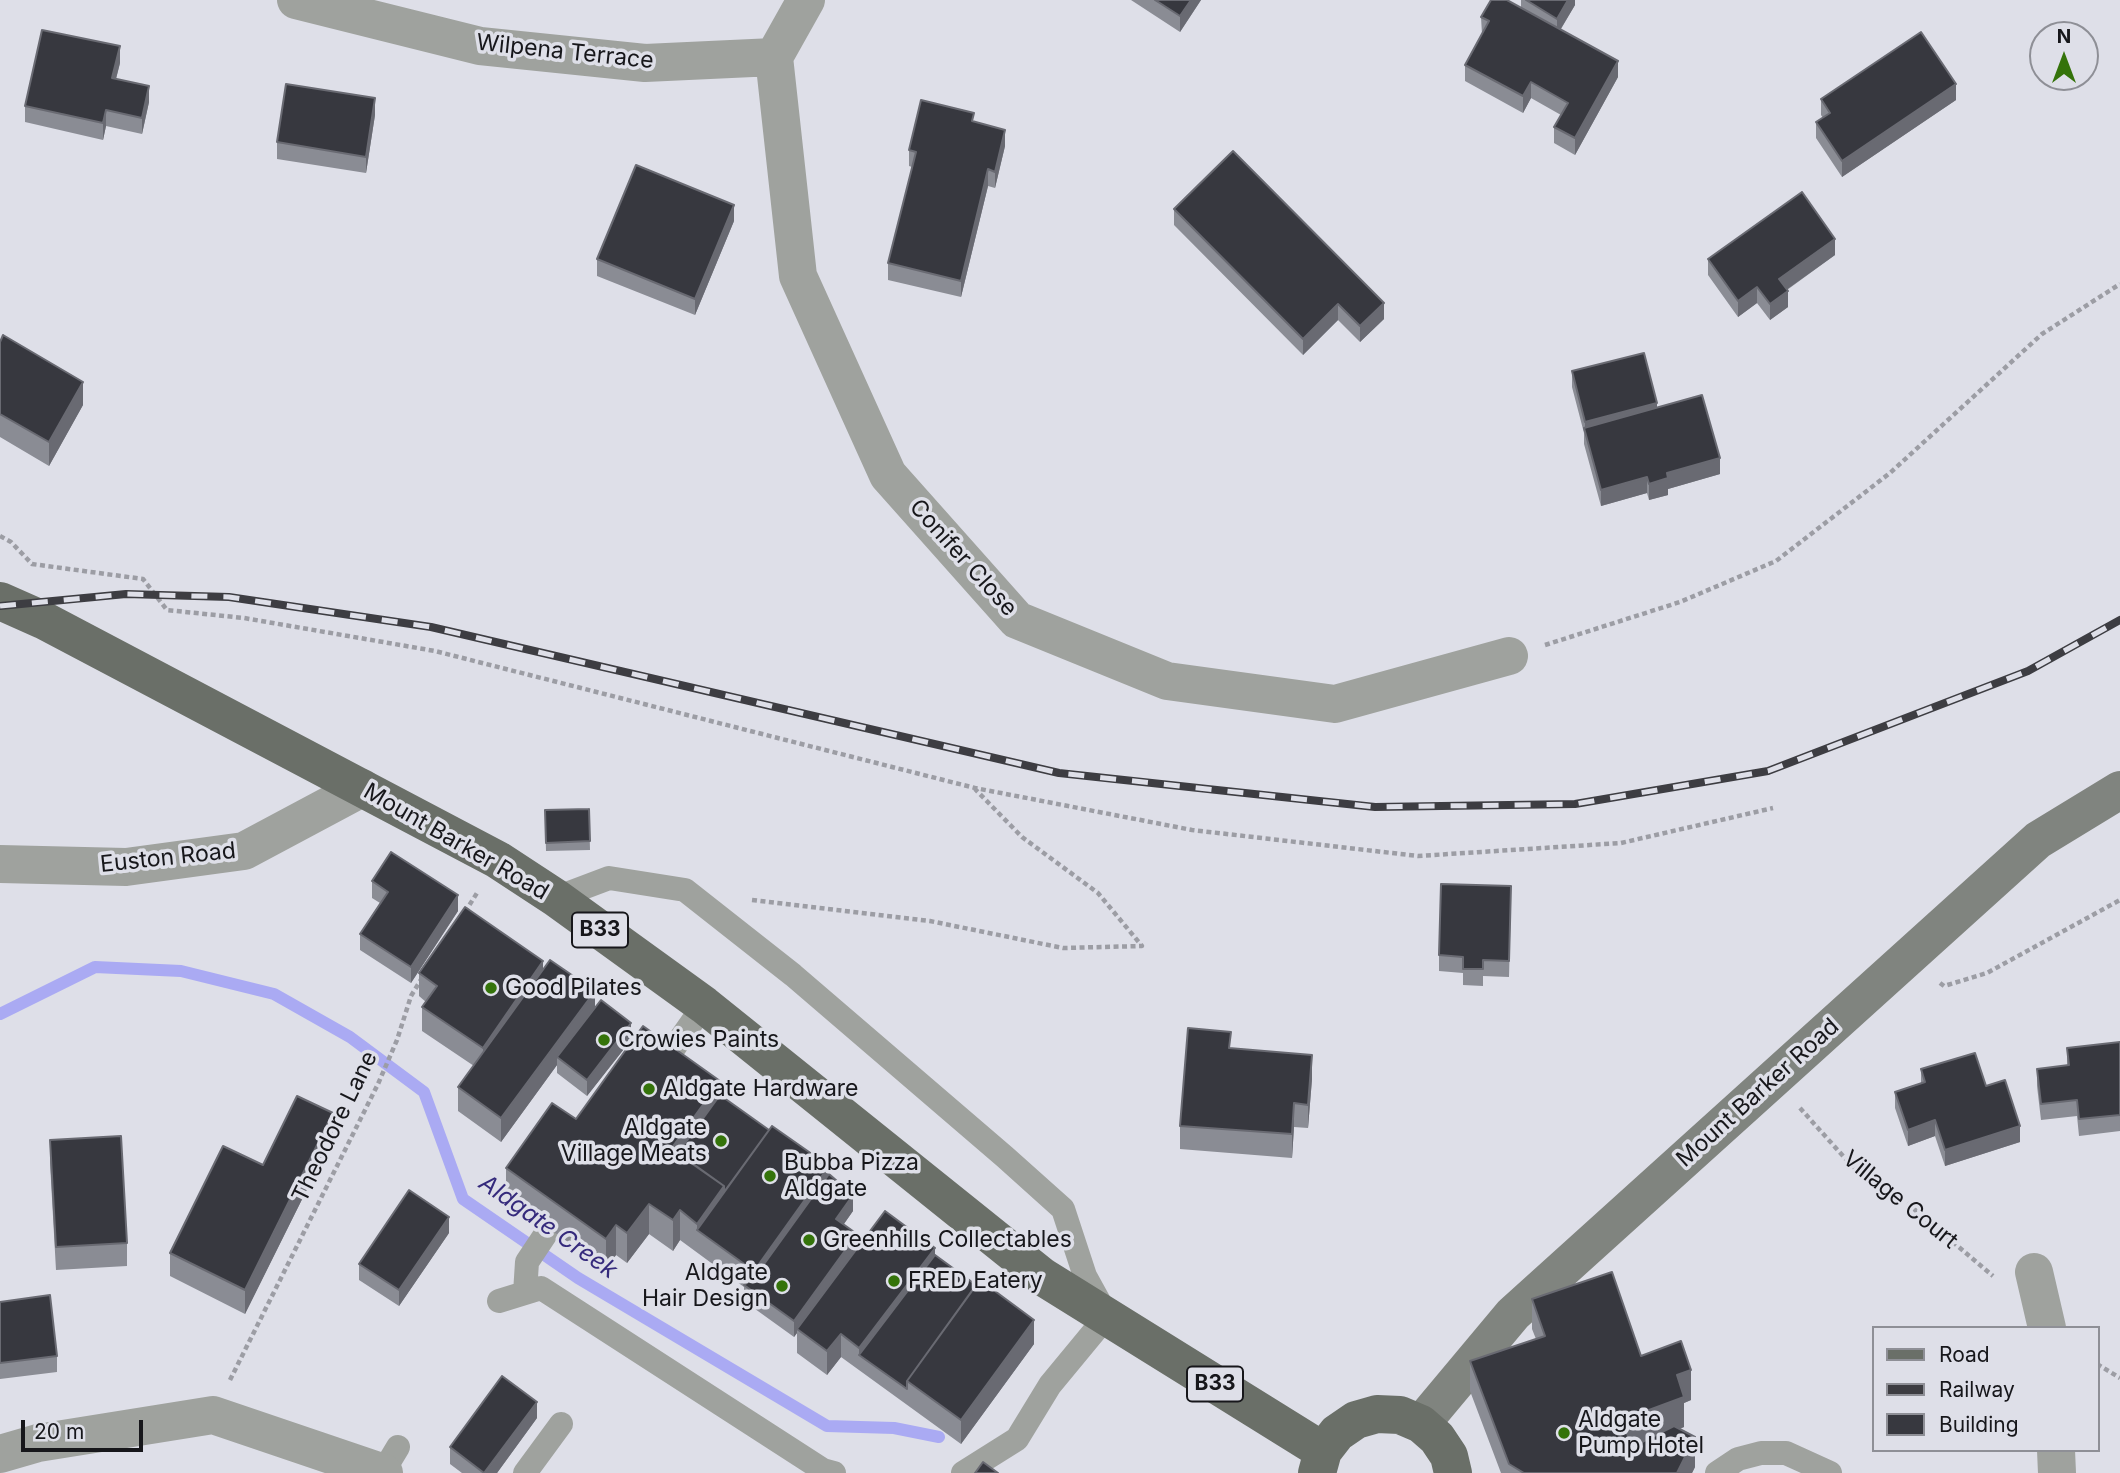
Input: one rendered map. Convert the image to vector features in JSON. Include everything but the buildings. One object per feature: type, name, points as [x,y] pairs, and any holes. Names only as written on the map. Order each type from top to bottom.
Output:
[{"type":"main road","name":"Mount Barker Road","points":[[0,601],[43,620],[498,860],[556,898],[704,1005],[1043,1277],[1107,1315],[1320,1462]]},
{"type":"main road","name":"Mount Barker Road","points":[[1421,1424],[1513,1314],[2038,839],[2120,790]]},
{"type":"main road","name":"B33","points":[[1320,1462],[1337,1433],[1356,1420],[1377,1414],[1400,1415],[1421,1424]]},
{"type":"main road","points":[[1421,1424],[1437,1438],[1449,1456],[1453,1473]]},
{"type":"street","name":"Wilpena Terrace","points":[[296,0],[480,46],[645,63],[774,57]]},
{"type":"street","points":[[774,57],[806,0]]},
{"type":"street","name":"Conifer Close","points":[[774,57],[798,276],[888,475],[1017,620],[1167,681],[1335,704],[1509,656]]},
{"type":"street","name":"Euston Road","points":[[0,864],[126,867],[244,851],[362,788]]},
{"type":"street","points":[[0,1454],[38,1443],[212,1415],[388,1464]]},
{"type":"street","points":[[2056,1452],[2057,1473]]},
{"type":"lane","points":[[556,898],[609,878],[685,890],[793,975],[1063,1209],[1085,1276],[1107,1315],[1050,1385],[1017,1439],[963,1473]]},
{"type":"lane","points":[[660,1068],[704,1005]]},
{"type":"lane","points":[[525,1293],[527,1262],[549,1229]]},
{"type":"lane","points":[[499,1301],[541,1289],[823,1470],[834,1473]]},
{"type":"lane","points":[[525,1473],[561,1424]]},
{"type":"lane","points":[[1717,1473],[1738,1459],[1761,1454],[1786,1454],[1830,1473]]},
{"type":"path","points":[[1509,656],[1680,602],[1776,561],[1890,473],[2042,334],[2120,284]]},
{"type":"path","points":[[0,537],[11,542],[32,564],[143,579],[167,610],[244,618],[435,651],[975,788],[1192,830],[1418,856],[1621,843],[1773,808]]},
{"type":"path","points":[[685,890],[930,921],[1063,948],[1142,946],[1098,893],[1023,837],[975,788]]},
{"type":"path","points":[[459,920],[498,860]]},
{"type":"path","points":[[1901,964],[1944,986],[1987,973],[2120,900]]},
{"type":"path","name":"Theodore Lane","points":[[212,1415],[378,1084],[397,1040],[411,996],[425,974]]},
{"type":"path","name":"Village Court","points":[[1772,1080],[1852,1166],[1908,1204],[1992,1276],[2041,1300]]},
{"type":"path","points":[[2099,1365],[2120,1378]]},
{"type":"waterway","name":"Aldgate Creek","points":[[0,1014],[95,967],[181,971],[274,994],[350,1037],[424,1092],[463,1199],[578,1278],[827,1426],[894,1428],[939,1437]]},
{"type":"railway","points":[[0,606],[126,594],[229,597],[431,627],[1059,773],[1375,807],[1575,804],[1768,771],[2028,671],[2120,620]]},
{"type":"place","name":"Good Pilates","points":[[491,988]]},
{"type":"place","name":"Crowies Paints","points":[[604,1040]]},
{"type":"place","name":"Aldgate Hardware","points":[[649,1089]]},
{"type":"place","name":"Aldgate Village Meats","points":[[721,1141]]},
{"type":"place","name":"Bubba Pizza Aldgate","points":[[770,1176]]},
{"type":"place","name":"Greenhills Collectables","points":[[809,1240]]},
{"type":"place","name":"FRED Eatery","points":[[894,1281]]},
{"type":"place","name":"Aldgate Hair Design","points":[[782,1286]]},
{"type":"place","name":"Aldgate Pump Hotel","points":[[1564,1433]]}]
